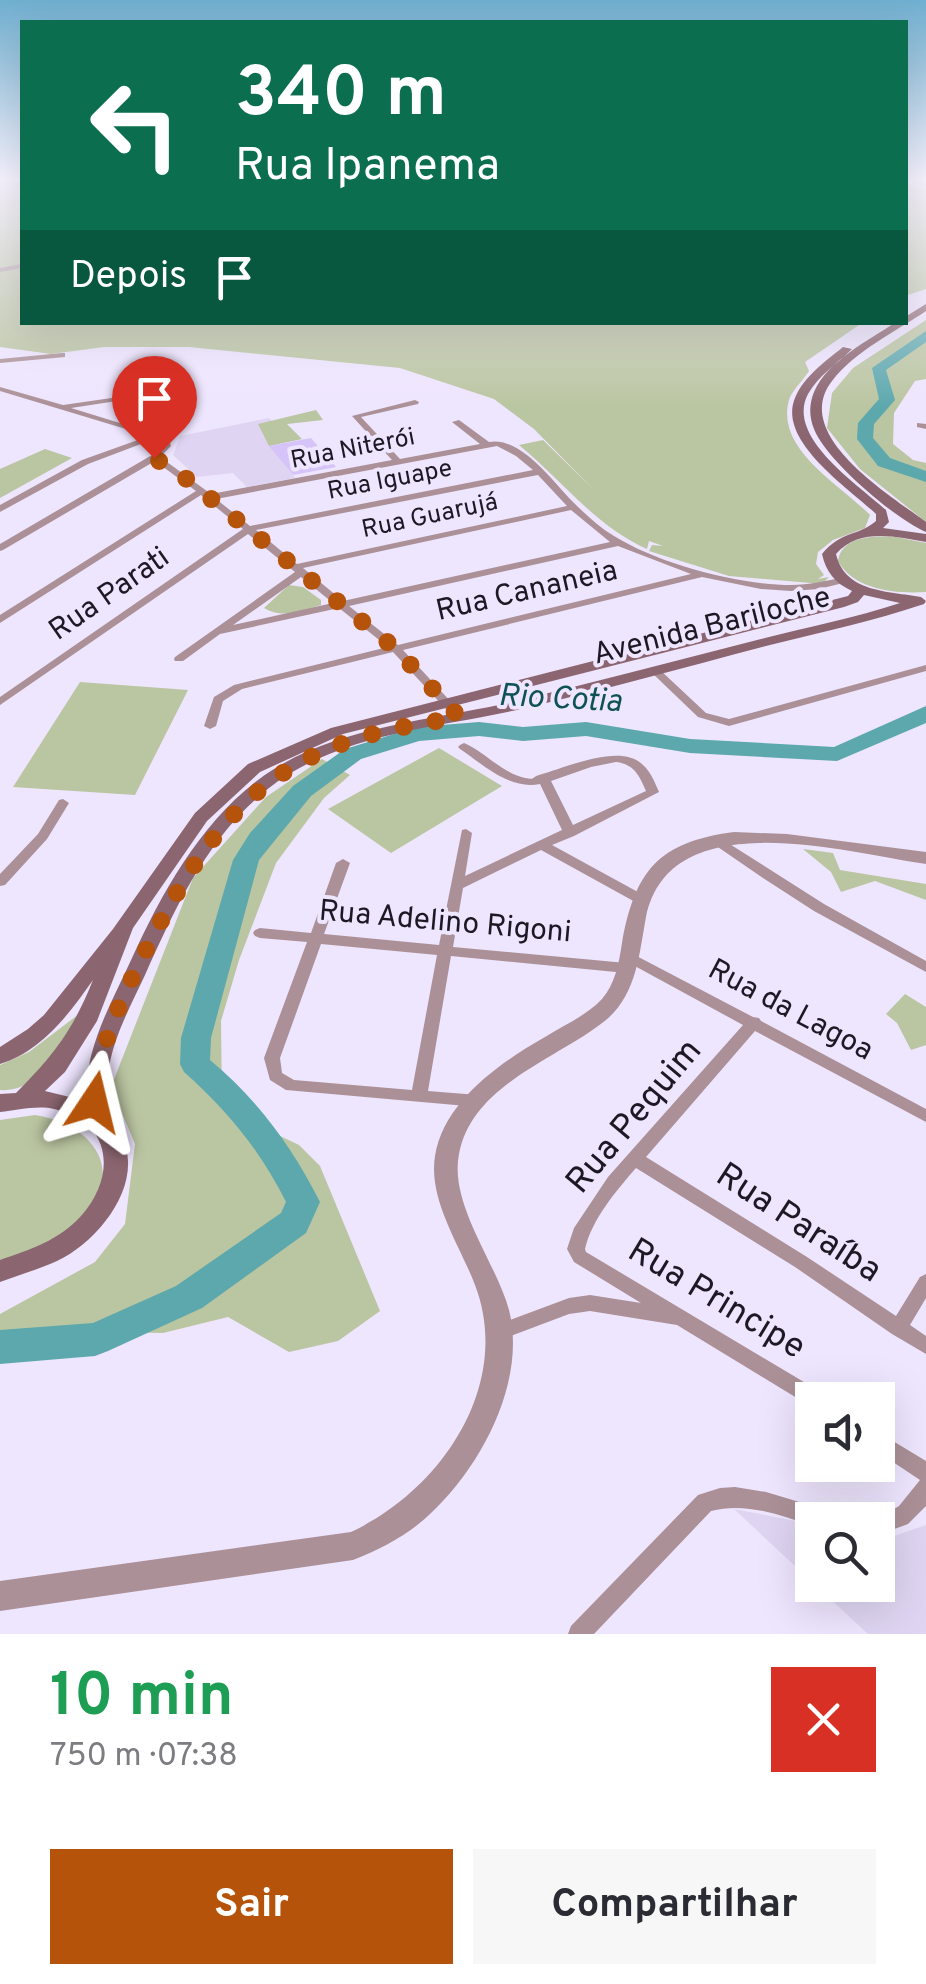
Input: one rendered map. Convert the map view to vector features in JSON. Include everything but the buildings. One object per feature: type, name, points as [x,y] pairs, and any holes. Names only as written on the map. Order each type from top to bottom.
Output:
[{"type":"main road","points":[[870,533],[883,522],[882,513],[810,448],[797,416],[803,387],[813,376],[880,325]]},
{"type":"main road","points":[[900,325],[829,379],[816,401],[815,415],[824,440],[837,455],[926,528]]},
{"type":"main road","points":[[923,601],[861,589],[834,572],[829,554],[842,540],[870,533],[926,538]]},
{"type":"main road","name":"Avenida Bariloche","points":[[11,1099],[57,1066],[87,1022],[124,927],[201,817],[254,768],[336,731],[848,602],[861,589]]},
{"type":"main road","name":"Avenida Bariloche","points":[[0,1271],[54,1253],[96,1220],[117,1178],[118,1158],[113,1140],[94,1102],[96,1080],[114,1019],[183,878],[234,811],[268,781],[308,756],[383,733],[656,671],[923,601]]},
{"type":"main road","points":[[0,1056],[34,1035],[52,1018],[124,927]]},
{"type":"main road","points":[[11,1099],[52,1100],[81,1108],[102,1124]]},
{"type":"street","points":[[0,362],[62,355]]},
{"type":"street","points":[[0,392],[161,438],[167,446],[154,458],[0,548]]},
{"type":"street","points":[[57,409],[143,396]]},
{"type":"street","points":[[398,461],[357,418],[416,402]]},
{"type":"street","points":[[57,409],[124,434],[127,441],[122,447]]},
{"type":"street","points":[[456,422],[486,444]]},
{"type":"street","points":[[0,509],[84,462],[122,447],[161,438]]},
{"type":"street","name":"Rua Niterói","points":[[206,494],[486,444],[503,444],[538,472]]},
{"type":"street","points":[[154,458],[206,494],[396,649],[460,718]]},
{"type":"street","points":[[538,472],[618,543],[702,574],[812,595],[817,601],[814,610]]},
{"type":"street","name":"Rua Iguape","points":[[249,529],[538,472]]},
{"type":"street","points":[[0,620],[206,494]]},
{"type":"street","name":"Rua Guarujá","points":[[297,570],[574,507]]},
{"type":"street","name":"Rua Parati","points":[[0,702],[249,529]]},
{"type":"street","points":[[217,632],[618,543]]},
{"type":"street","points":[[179,659],[297,570]]},
{"type":"street","name":"Rua Cananeia","points":[[210,726],[218,699],[226,692],[702,574]]},
{"type":"street","points":[[780,586],[815,587],[844,580]]},
{"type":"street","points":[[251,608],[274,620]]},
{"type":"street","points":[[656,671],[702,715],[730,723],[926,668]]},
{"type":"street","points":[[460,884],[652,793],[636,763],[626,759],[530,782],[503,772],[464,746]]},
{"type":"street","points":[[543,778],[570,833]]},
{"type":"street","points":[[0,882],[42,836],[63,804]]},
{"type":"street","points":[[419,1095],[443,951],[460,884],[466,833]]},
{"type":"street","points":[[0,1596],[353,1546],[390,1530],[430,1498],[458,1460],[484,1414],[499,1368],[500,1332],[482,1264],[448,1190],[446,1162],[452,1135],[479,1101],[535,1052],[600,1012],[612,1000],[650,880],[660,870],[717,840],[775,841],[926,858]]},
{"type":"street","points":[[717,840],[794,894],[926,968]]},
{"type":"street","points":[[543,846],[642,900]]},
{"type":"street","points":[[343,864],[272,1058],[275,1076],[292,1086],[479,1101]]},
{"type":"street","name":"Rua Adelino Rigoni","points":[[260,933],[443,951],[626,962]]},
{"type":"street","name":"Rua da Lagoa","points":[[626,962],[754,1022],[926,1116]]},
{"type":"street","name":"Rua Pequim","points":[[580,1257],[576,1249],[580,1233],[634,1158],[754,1022]]},
{"type":"street","name":"Rua Paraíba","points":[[634,1158],[926,1346]]},
{"type":"street","name":"Rua Principe","points":[[580,1257],[795,1386]]},
{"type":"street","points":[[898,1328],[926,1282]]},
{"type":"street","points":[[500,1332],[569,1306],[590,1303],[684,1318]]},
{"type":"street","points":[[895,1452],[926,1473]]},
{"type":"street","points":[[895,1520],[913,1510],[926,1488]]},
{"type":"street","points":[[579,1634],[705,1502],[726,1495],[795,1511]]},
{"type":"shaded area","points":[[269,418],[292,440],[270,446],[295,478],[247,487],[233,473],[197,477],[173,455],[180,436]]},
{"type":"shaded area","points":[[734,1509],[795,1521],[795,1566]]},
{"type":"shaded area","points":[[926,1525],[926,1634],[868,1634],[833,1602],[895,1602],[895,1536]]},
{"type":"green space","points":[[0,256],[20,256],[20,325],[859,325],[805,362],[809,371],[790,397],[787,415],[791,433],[812,464],[870,515],[865,528],[833,540],[818,552],[816,564],[824,575],[818,579],[829,577],[822,584],[729,576],[649,551],[652,545],[663,546],[649,541],[647,549],[611,528],[519,445],[543,440],[594,490],[534,429],[494,399],[400,368],[189,347],[104,347],[51,354],[0,347]]},
{"type":"green space","points":[[908,256],[926,256],[926,289],[908,295]]},
{"type":"green space","points":[[926,320],[926,379],[915,381],[894,413],[893,444],[913,460],[926,463],[926,522],[860,469],[827,428],[832,393],[853,368]]},
{"type":"green space","points":[[316,410],[323,420],[287,424],[302,439],[269,446],[258,424]]},
{"type":"green space","points":[[45,449],[72,458],[0,498],[0,469]]},
{"type":"green space","points":[[870,537],[926,543],[926,592],[889,591],[865,584],[845,571],[838,561],[841,552],[853,542]]},
{"type":"green space","points":[[289,585],[303,587],[321,600],[321,605],[285,613],[264,608]]},
{"type":"green space","points":[[80,682],[188,690],[135,795],[13,787]]},
{"type":"green space","points":[[439,748],[502,786],[391,853],[328,809]]},
{"type":"green space","points":[[322,759],[350,775],[324,798],[276,863],[239,960],[221,1021],[222,1108],[299,1145],[320,1166],[380,1311],[338,1341],[289,1352],[228,1317],[163,1333],[0,1330],[0,1314],[95,1262],[125,1224],[135,1144],[111,1087],[193,878],[266,797]]},
{"type":"green space","points":[[803,849],[833,853],[840,870],[926,884],[926,900],[875,881],[841,892],[831,872]]},
{"type":"green space","points":[[905,994],[926,1007],[926,1045],[911,1050],[897,1023],[886,1014]]},
{"type":"green space","points":[[79,1014],[38,1075],[15,1089],[0,1090],[0,1065],[29,1052]]},
{"type":"green space","points":[[35,1115],[80,1133],[94,1147],[103,1181],[85,1217],[65,1235],[42,1248],[0,1261],[0,1120]]},
{"type":"waterway","name":"Rio Cotia","points":[[926,335],[879,368],[887,400],[866,423],[865,439],[884,462],[926,477]]},
{"type":"waterway","name":"Rio Cotia","points":[[0,1347],[95,1339],[189,1297],[294,1223],[303,1202],[293,1182],[257,1127],[195,1064],[196,1038],[246,860],[259,839],[302,791],[353,754],[417,734],[479,729],[523,734],[586,729],[690,746],[837,754],[902,728],[926,713]]},
{"type":"route","points":[[94,1102],[102,1054],[140,962],[183,878],[234,811],[268,781],[308,756],[383,733],[460,718],[396,649],[178,472],[154,458]]}]
